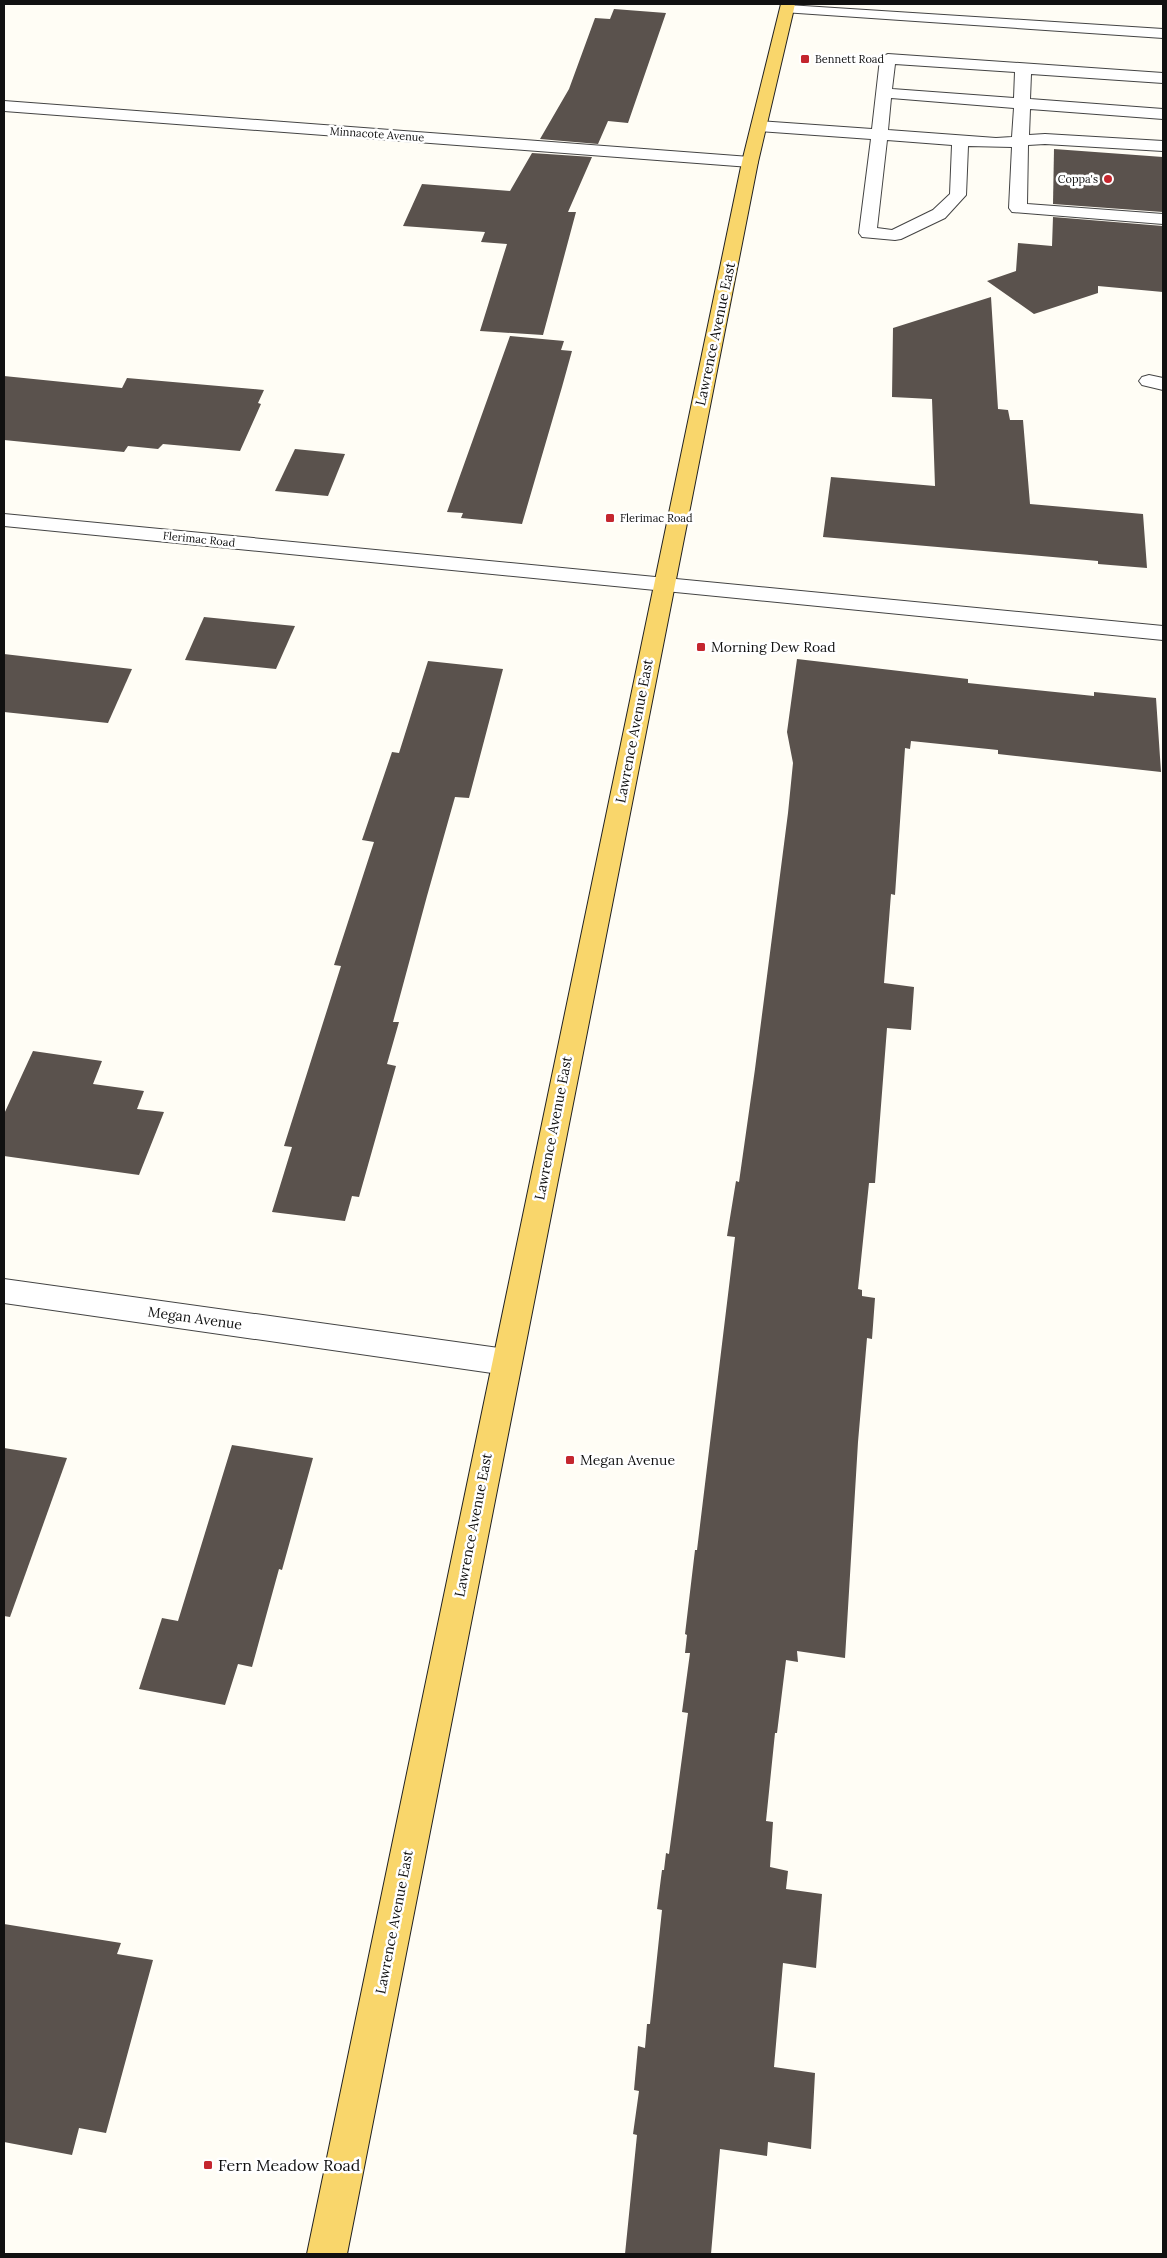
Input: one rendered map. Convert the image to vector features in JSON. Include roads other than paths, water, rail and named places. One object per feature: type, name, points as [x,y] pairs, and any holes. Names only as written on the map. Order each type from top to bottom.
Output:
[{"type":"main road","name":"Lawrence Avenue East","points":[[327,2254],[750,162],[788,6]]},
{"type":"street","points":[[788,6],[1163,34]]},
{"type":"street","points":[[960,140],[958,195],[939,214],[895,235],[868,233],[888,59],[1163,78]]},
{"type":"street","points":[[1023,68],[1018,208],[1163,219]]},
{"type":"street","points":[[883,93],[1163,114]]},
{"type":"street","name":"Minnacote Avenue","points":[[4,106],[750,162]]},
{"type":"street","points":[[759,126],[996,143],[1045,139],[1163,146]]},
{"type":"street","name":"Flerimac Road","points":[[4,520],[664,585]]},
{"type":"street","points":[[664,585],[1163,633]]},
{"type":"street","name":"Megan Avenue","points":[[4,1291],[506,1362]]},
{"type":"place","name":"Bennett Road","points":[[805,59]]},
{"type":"place","name":"Coppa's","points":[[1108,179]]},
{"type":"place","name":"Flerimac Road","points":[[610,518]]},
{"type":"place","name":"Morning Dew Road","points":[[701,647]]},
{"type":"place","name":"Megan Avenue","points":[[570,1460]]},
{"type":"place","name":"Fern Meadow Road","points":[[208,2165]]}]
